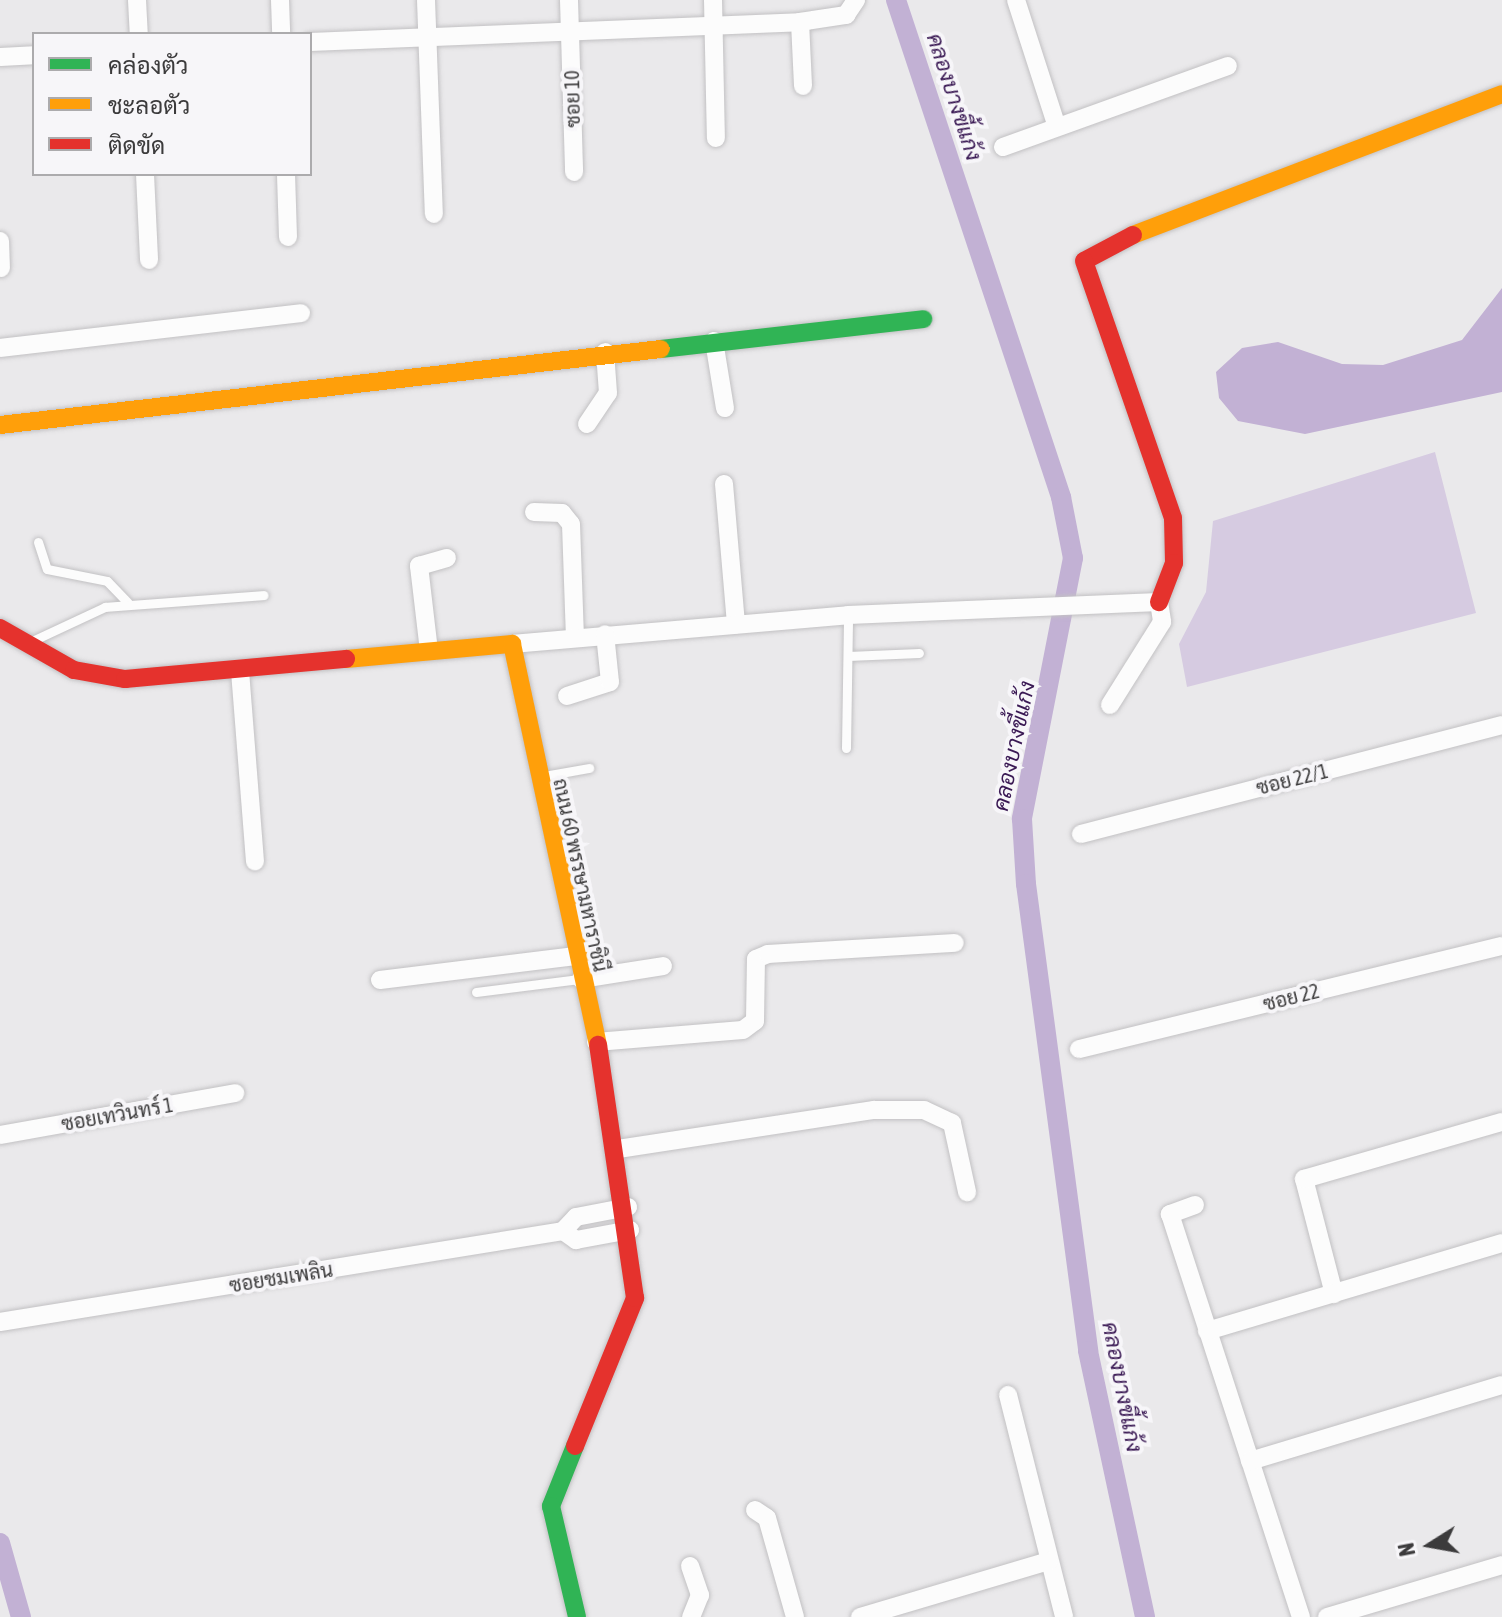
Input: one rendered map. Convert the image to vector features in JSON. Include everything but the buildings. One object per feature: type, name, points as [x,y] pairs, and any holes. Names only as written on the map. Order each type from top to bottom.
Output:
[{"type":"street","points":[[137,0],[139,32]]},
{"type":"street","points":[[280,0],[281,32]]},
{"type":"street","points":[[426,0],[434,214]]},
{"type":"street","name":"ซอย 10","points":[[569,0],[574,172]]},
{"type":"street","points":[[713,0],[716,138]]},
{"type":"street","points":[[1016,0],[1056,124]]},
{"type":"street","points":[[312,42],[571,27],[800,22],[846,15],[856,2]]},
{"type":"street","points":[[800,22],[803,86]]},
{"type":"street","points":[[0,57],[32,55]]},
{"type":"street","points":[[1003,147],[1056,124],[1228,66]]},
{"type":"street","points":[[1110,705],[1162,622],[1159,602],[1174,563],[1173,518],[1084,261],[1105,246],[1502,94]]},
{"type":"street","points":[[145,176],[149,260]]},
{"type":"street","points":[[286,176],[288,237]]},
{"type":"street","points":[[0,241],[1,268]]},
{"type":"street","points":[[0,348],[301,313]]},
{"type":"street","points":[[0,425],[605,352],[923,319]]},
{"type":"street","points":[[714,341],[725,408]]},
{"type":"street","points":[[587,424],[608,393],[605,352]]},
{"type":"street","points":[[724,484],[736,624]]},
{"type":"street","points":[[534,512],[562,513],[571,524],[575,637]]},
{"type":"street","points":[[429,651],[419,566],[447,558]]},
{"type":"street","points":[[0,628],[25,645],[74,670],[125,679],[240,671],[605,634],[848,615],[1065,609],[1105,603],[1159,602]]},
{"type":"street","points":[[567,696],[610,682],[605,634]]},
{"type":"street","name":"ถนน 60 พรรษามหาราชินี","points":[[512,644],[537,777],[618,1149],[630,1230],[633,1319],[551,1506],[577,1617]]},
{"type":"street","points":[[240,671],[255,861]]},
{"type":"street","name":"ซอย 22/1","points":[[1081,834],[1502,725]]},
{"type":"street","points":[[596,1042],[743,1030],[755,1021],[756,959],[768,954],[955,943]]},
{"type":"street","name":"ซอย 22","points":[[1079,1049],[1502,946]]},
{"type":"street","points":[[380,980],[576,956]]},
{"type":"street","points":[[581,979],[663,966]]},
{"type":"street","name":"ซอยเทวินทร์ 1","points":[[0,1135],[235,1093]]},
{"type":"street","points":[[618,1149],[874,1110],[924,1110],[952,1123],[967,1192]]},
{"type":"street","points":[[1334,1294],[1304,1179],[1502,1122]]},
{"type":"street","points":[[1195,1205],[1170,1214],[1301,1617]]},
{"type":"street","name":"ซอยชมเพลิน","points":[[0,1322],[563,1231],[576,1217],[628,1207]]},
{"type":"street","name":"ซอยชมเพลิน","points":[[563,1231],[576,1240],[630,1230]]},
{"type":"street","points":[[1207,1331],[1502,1243]]},
{"type":"street","points":[[1250,1461],[1502,1385]]},
{"type":"street","points":[[1008,1395],[1064,1617]]},
{"type":"street","points":[[755,1510],[767,1518],[795,1617]]},
{"type":"street","points":[[860,1617],[1049,1561]]},
{"type":"street","points":[[1327,1617],[1502,1565]]},
{"type":"street","points":[[690,1566],[700,1595],[691,1617]]},
{"type":"lane","points":[[38,542],[47,569],[107,581],[128,603]]},
{"type":"lane","points":[[25,645],[65,622],[128,603],[264,595]]},
{"type":"lane","points":[[846,748],[848,615]]},
{"type":"lane","points":[[848,656],[919,653]]},
{"type":"lane","points":[[537,777],[589,768]]},
{"type":"lane","points":[[476,992],[581,979]]},
{"type":"shaded area","points":[[1502,288],[1502,392],[1305,434],[1238,421],[1219,398],[1216,372],[1242,348],[1278,342],[1342,364],[1383,365],[1462,340]]},
{"type":"shaded area","points":[[1435,452],[1476,613],[1187,687],[1179,644],[1206,592],[1213,521]]},
{"type":"waterway","name":"คลองบางขี้แก้ง","points":[[896,0],[1061,497],[1073,558],[1022,819],[1026,884],[1088,1351],[1145,1617]]},
{"type":"waterway","points":[[0,1543],[21,1617]]},
{"type":"traffic: fast","points":[[661,349],[923,319]]},
{"type":"traffic: fast","points":[[575,1446],[551,1506],[577,1617]]},
{"type":"traffic: slow","points":[[1133,235],[1502,94]]},
{"type":"traffic: slow","points":[[0,425],[661,349]]},
{"type":"traffic: slow","points":[[346,659],[512,644],[598,1045]]},
{"type":"traffic: jam","points":[[1133,235],[1084,261],[1173,518],[1174,563],[1159,602]]},
{"type":"traffic: jam","points":[[0,628],[74,670],[125,679],[346,659]]},
{"type":"traffic: jam","points":[[575,1446],[635,1298],[598,1045]]}]
